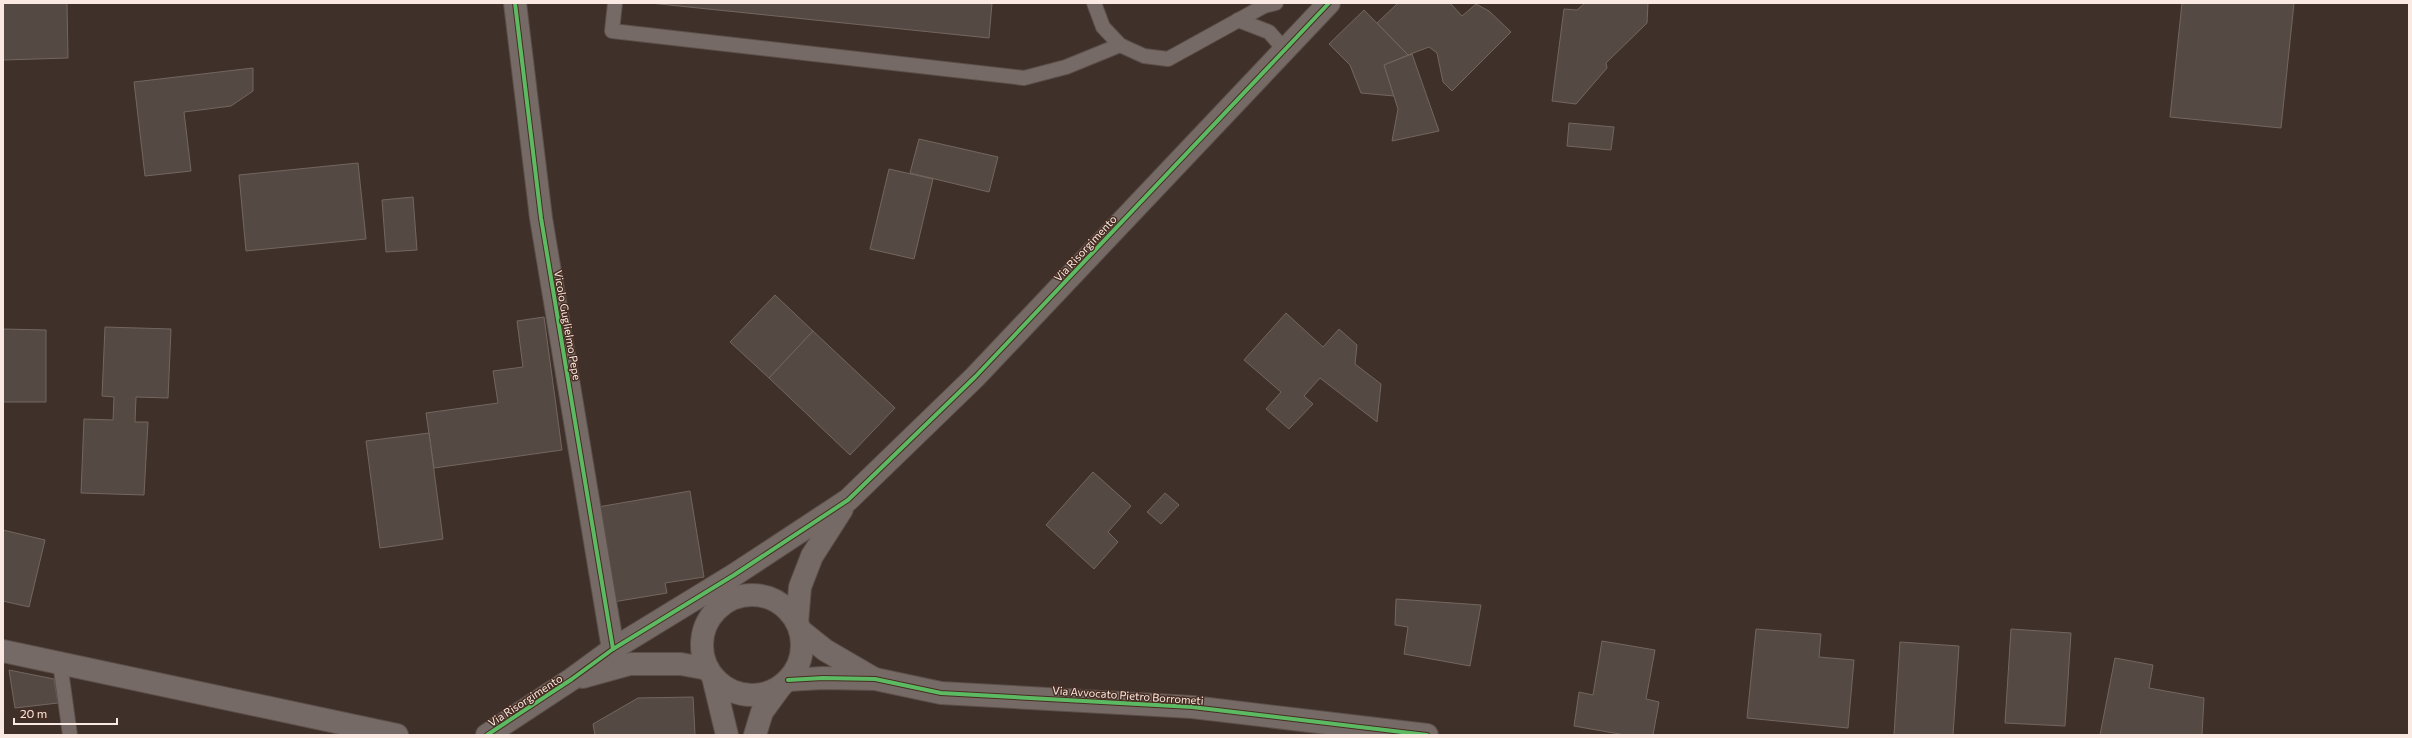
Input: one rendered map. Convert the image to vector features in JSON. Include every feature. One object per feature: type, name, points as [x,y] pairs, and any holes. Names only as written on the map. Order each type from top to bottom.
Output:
[{"type":"street","name":"Vicolo Guglielmo Pepe","points":[[515,3],[540,218],[613,649]]},
{"type":"street","name":"Via Risorgimento","points":[[848,500],[975,377],[1329,3]]},
{"type":"street","points":[[666,618],[848,500]]},
{"type":"street","points":[[798,626],[800,587],[812,556],[848,500]]},
{"type":"street","points":[[727,735],[711,673],[702,650],[702,640],[704,630],[721,605],[734,575]]},
{"type":"street","points":[[666,618],[721,605],[751,595],[774,600],[791,613],[798,626],[802,640],[799,662],[785,683],[762,712],[755,735]]},
{"type":"street","name":"Via Risorgimento","points":[[487,735],[572,679],[613,649],[666,618]]},
{"type":"street","points":[[798,626],[826,650],[875,679]]},
{"type":"street","points":[[3,651],[397,735]]},
{"type":"street","points":[[572,679],[630,664],[681,664],[711,673],[722,686],[745,695],[764,694],[785,683],[823,678],[875,679]]},
{"type":"street","name":"Via Avvocato Pietro Borrometi","points":[[875,679],[941,692],[1192,707],[1427,735]]},
{"type":"lane","points":[[615,3],[612,32],[1024,78],[1066,67],[1120,45]]},
{"type":"lane","points":[[1094,3],[1103,27],[1120,45],[1144,56],[1168,59],[1264,6],[1276,3]]},
{"type":"lane","points":[[1238,20],[1269,32],[1284,50]]},
{"type":"lane","points":[[60,663],[70,735]]},
{"type":"building","points":[[3,3],[67,3],[68,58],[3,60]]},
{"type":"building","points":[[650,3],[992,3],[989,38]]},
{"type":"building","points":[[1398,3],[1450,3],[1462,16],[1476,4],[1489,11],[1511,32],[1452,91],[1443,82],[1437,53],[1429,47],[1408,55],[1377,23]]},
{"type":"building","points":[[1585,3],[1648,3],[1647,23],[1606,63],[1607,68],[1576,104],[1552,101],[1564,9],[1577,10]]},
{"type":"building","points":[[2182,3],[2294,3],[2281,128],[2170,117]]},
{"type":"building","points":[[1364,10],[1408,55],[1384,65],[1394,96],[1361,93],[1350,65],[1329,44]]},
{"type":"building","points":[[1412,54],[1439,131],[1392,141],[1398,109],[1384,65]]},
{"type":"building","points":[[253,68],[253,91],[231,106],[184,112],[191,171],[145,176],[134,82]]},
{"type":"building","points":[[1569,123],[1614,127],[1611,150],[1567,146]]},
{"type":"building","points":[[919,139],[998,157],[989,192],[910,173]]},
{"type":"building","points":[[358,163],[366,239],[246,251],[239,175]]},
{"type":"building","points":[[889,169],[933,179],[914,259],[870,249]]},
{"type":"building","points":[[413,197],[417,250],[386,252],[382,200]]},
{"type":"building","points":[[775,295],[813,331],[769,378],[730,342]]},
{"type":"building","points":[[1286,313],[1323,347],[1339,329],[1357,345],[1355,364],[1381,384],[1377,422],[1320,378],[1304,396],[1313,404],[1289,429],[1266,409],[1281,392],[1244,360]]},
{"type":"building","points":[[544,317],[562,450],[434,468],[426,413],[498,403],[493,371],[523,367],[517,321]]},
{"type":"building","points":[[105,327],[171,329],[168,398],[136,397],[135,422],[148,422],[144,495],[81,493],[84,419],[113,420],[114,397],[102,396]]},
{"type":"building","points":[[3,329],[46,330],[46,402],[3,402]]},
{"type":"building","points":[[813,331],[895,408],[850,455],[769,378]]},
{"type":"building","points":[[429,433],[443,539],[380,548],[366,441]]},
{"type":"building","points":[[1093,472],[1131,506],[1108,532],[1118,542],[1094,569],[1046,525]]},
{"type":"building","points":[[690,491],[704,577],[665,583],[667,593],[613,602],[598,507]]},
{"type":"building","points":[[1165,493],[1179,505],[1161,524],[1147,512]]},
{"type":"building","points":[[3,530],[45,540],[29,607],[3,601]]},
{"type":"building","points":[[1396,599],[1481,605],[1470,666],[1404,654],[1408,627],[1395,625]]},
{"type":"building","points":[[1756,629],[1821,634],[1819,657],[1854,660],[1848,728],[1747,718]]},
{"type":"building","points":[[2011,629],[2071,633],[2065,726],[2005,723]]},
{"type":"building","points":[[1602,641],[1655,650],[1646,699],[1659,702],[1653,735],[1625,735],[1574,726],[1579,692],[1593,695]]},
{"type":"building","points":[[1900,642],[1959,646],[1953,735],[1894,735]]},
{"type":"building","points":[[2115,658],[2153,665],[2149,688],[2204,698],[2202,735],[2100,735]]},
{"type":"building","points":[[9,670],[54,679],[58,703],[15,708]]},
{"type":"building","points":[[693,697],[695,735],[595,735],[593,724],[638,698]]},
{"type":"cycle path","points":[[515,3],[541,218],[613,649]]},
{"type":"cycle path","points":[[487,735],[572,679],[613,649],[734,575],[848,500],[975,377],[1329,3]]},
{"type":"cycle path","points":[[788,680],[823,678],[875,679],[941,693],[1192,707],[1427,735]]}]
